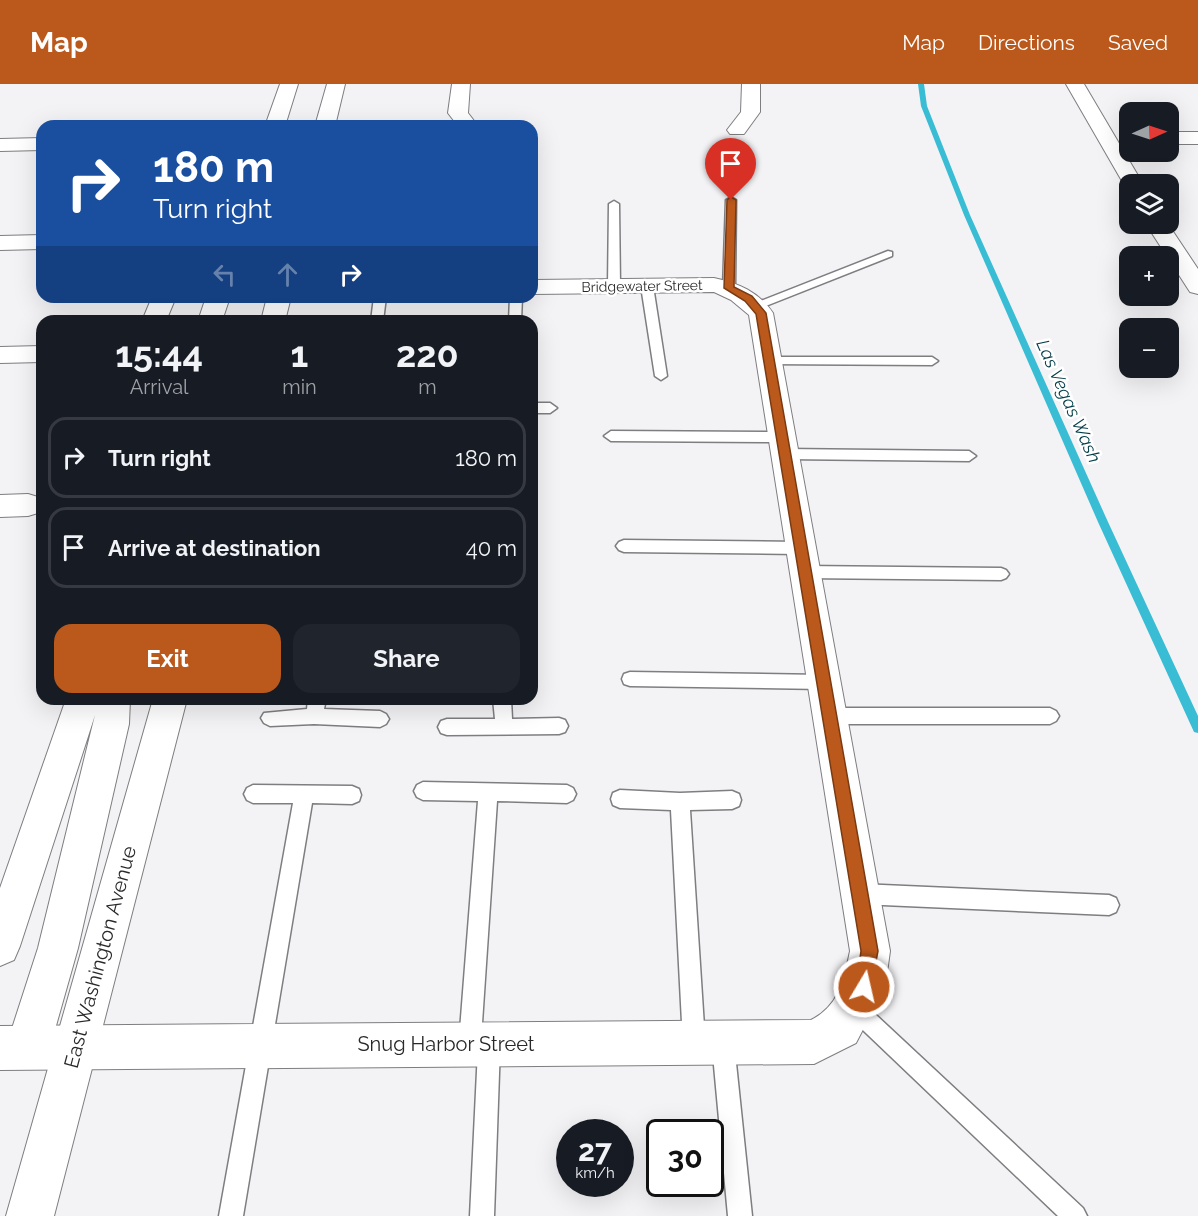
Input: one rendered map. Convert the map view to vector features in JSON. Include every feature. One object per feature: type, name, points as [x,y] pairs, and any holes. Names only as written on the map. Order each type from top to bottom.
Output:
[{"type":"street","points":[[277,120],[289,84]]},
{"type":"street","points":[[327,120],[336,84]]},
{"type":"street","points":[[460,84],[458,113],[463,120]]},
{"type":"street","points":[[737,130],[750,112],[751,84]]},
{"type":"street","points":[[1075,84],[1127,174]]},
{"type":"street","points":[[1105,139],[1119,138]]},
{"type":"street","points":[[1179,138],[1198,138]]},
{"type":"street","points":[[0,145],[36,144]]},
{"type":"street","points":[[0,243],[36,242]]},
{"type":"street","points":[[1179,250],[1198,249]]},
{"type":"street","points":[[1179,259],[1198,287]]},
{"type":"street","name":"Bridgewater Street","points":[[538,287],[714,285],[744,297]]},
{"type":"street","points":[[744,297],[760,313],[870,951],[858,997]]},
{"type":"street","points":[[0,356],[36,354]]},
{"type":"street","points":[[0,946],[81,705]]},
{"type":"street","points":[[14,1048],[58,948],[112,724],[113,705]]},
{"type":"street","name":"East Washington Avenue","points":[[30,1216],[168,705]]},
{"type":"street","name":"Snug Harbor Street","points":[[14,1048],[814,1042],[841,1028],[858,997]]},
{"type":"lane","points":[[731,200],[744,297],[888,254]]},
{"type":"lane","points":[[614,204],[614,286]]},
{"type":"lane","points":[[647,286],[661,376]]},
{"type":"lane","points":[[769,361],[932,361]]},
{"type":"lane","points":[[538,408],[550,408]]},
{"type":"lane","points":[[611,436],[969,456]]},
{"type":"lane","points":[[624,546],[1001,573]]},
{"type":"lane","points":[[630,679],[823,682]]},
{"type":"lane","points":[[502,705],[504,727]]},
{"type":"lane","points":[[270,718],[316,708],[380,718]]},
{"type":"lane","points":[[829,716],[1050,716]]},
{"type":"lane","points":[[447,728],[559,726]]},
{"type":"lane","points":[[423,791],[567,794]]},
{"type":"lane","points":[[482,1216],[479,1044],[488,792]]},
{"type":"lane","points":[[253,794],[352,795]]},
{"type":"lane","points":[[231,1216],[304,795]]},
{"type":"lane","points":[[620,799],[680,802],[732,800]]},
{"type":"lane","points":[[680,802],[708,1043],[740,1216]]},
{"type":"lane","points":[[860,894],[1109,904]]},
{"type":"lane","points":[[858,997],[1075,1216]]},
{"type":"waterway","name":"Las Vegas Wash","points":[[921,84],[924,106],[967,215],[1103,522],[1198,728]]},
{"type":"route","points":[[731,200],[729,288],[748,298],[760,313],[870,951],[864,987]]}]
